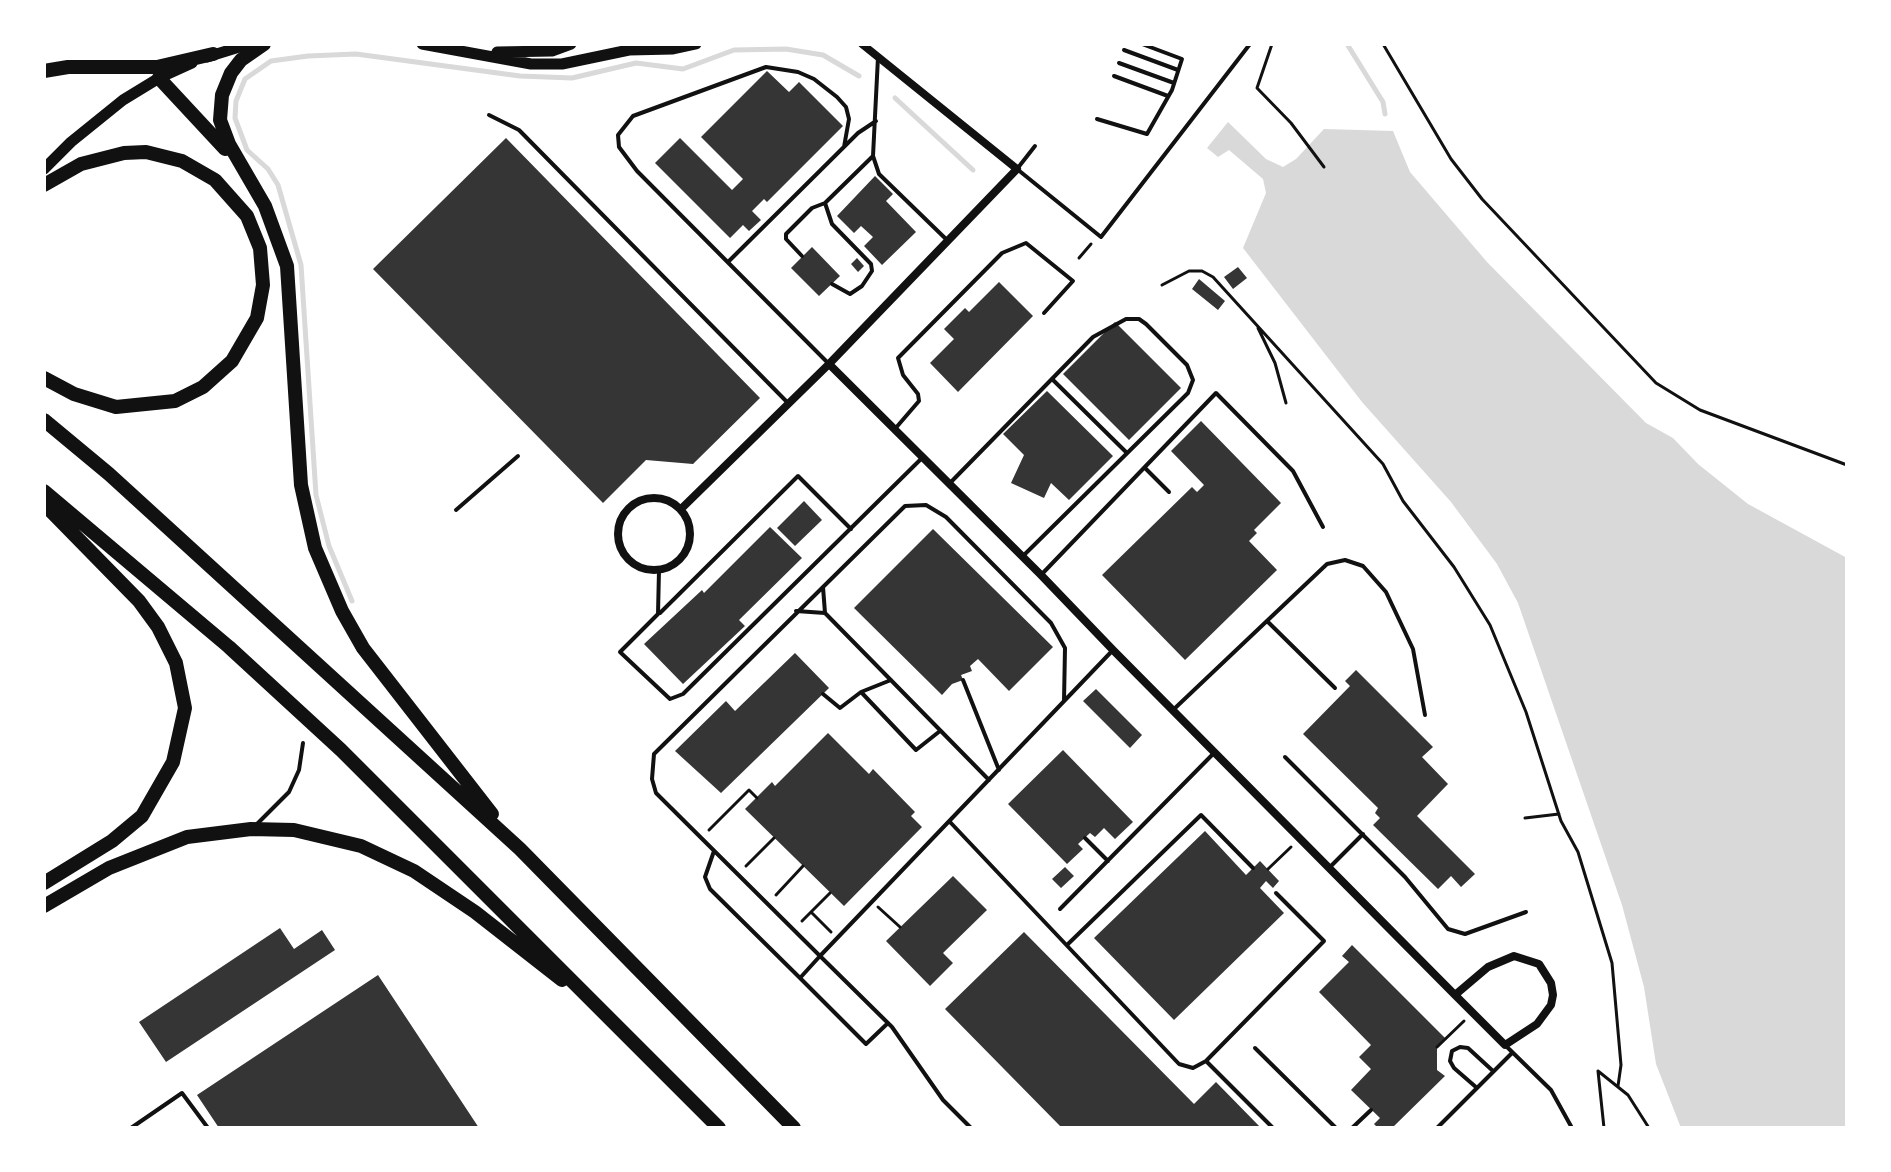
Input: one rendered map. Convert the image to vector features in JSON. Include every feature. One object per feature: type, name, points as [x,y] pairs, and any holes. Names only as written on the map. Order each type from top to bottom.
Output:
[{"type":"highway","points":[[264,44],[241,60],[222,95],[220,120],[239,164],[265,206],[287,266],[301,485],[308,522],[326,579],[383,677],[520,849]]},
{"type":"highway","points":[[44,71],[157,67],[213,54]]},
{"type":"highway","points":[[159,78],[239,164]]},
{"type":"highway","points":[[44,185],[81,164],[124,153],[146,152],[182,161],[215,180],[247,216],[260,248],[263,285],[257,318],[238,354],[218,376],[175,401],[116,407],[74,394],[44,378]]},
{"type":"highway","points":[[44,420],[109,474],[520,849],[794,1128]]},
{"type":"highway","points":[[44,491],[263,678],[616,1022],[719,1128]]},
{"type":"highway","points":[[44,504],[139,601],[158,627],[176,663],[185,708],[173,762],[161,790],[142,816],[112,841],[44,883]]},
{"type":"highway","points":[[44,906],[109,868],[187,837],[251,829],[294,830],[336,838],[414,871],[475,912],[616,1022]]},
{"type":"main road","points":[[44,169],[94,122],[159,78],[213,54],[249,44]]},
{"type":"main road","points":[[422,44],[486,53],[531,64],[562,64],[629,50],[696,44]]},
{"type":"main road","points":[[486,53],[552,51],[571,44]]},
{"type":"main road","points":[[647,44],[661,48]]},
{"type":"street","points":[[681,509],[829,364],[1017,169],[862,44]]},
{"type":"street","points":[[829,364],[1041,575],[1113,650],[1173,710],[1215,753],[1300,838],[1329,868],[1455,995],[1509,1049],[1537,1024],[1551,1005],[1551,983],[1539,964],[1514,956],[1500,960],[1455,995]]},
{"type":"street","points":[[644,499],[664,499],[681,509],[689,523],[690,539],[685,554],[674,565],[659,570],[643,569],[629,560],[620,547],[618,527],[627,509],[644,499]]},
{"type":"lane","points":[[1097,119],[1147,134],[1168,96],[1182,59],[1142,44]]},
{"type":"lane","points":[[1035,146],[1017,169],[1101,237],[1250,44]]},
{"type":"lane","points":[[1124,50],[1178,70]]},
{"type":"lane","points":[[878,54],[873,156],[879,174],[949,242]]},
{"type":"lane","points":[[1119,63],[1174,83]]},
{"type":"lane","points":[[829,364],[626,157],[618,135],[633,116],[748,71],[782,68],[814,79],[846,107],[849,119],[844,147]]},
{"type":"lane","points":[[1114,76],[1168,96]]},
{"type":"lane","points":[[489,115],[519,130],[789,404]]},
{"type":"lane","points":[[728,262],[844,147],[876,121]]},
{"type":"lane","points":[[802,256],[786,239],[786,234],[812,208],[825,203],[873,156]]},
{"type":"lane","points":[[825,203],[832,224],[871,264],[872,271],[862,286],[850,294],[832,284]]},
{"type":"lane","points":[[894,430],[919,401],[918,394],[903,375],[898,358],[1002,253],[1026,243],[1073,281],[1044,313]]},
{"type":"lane","points":[[949,484],[1093,337],[1131,318],[1146,324],[1191,369],[1193,380],[1188,393],[1023,557]]},
{"type":"lane","points":[[1052,378],[1127,453]]},
{"type":"lane","points":[[1041,575],[1216,393],[1293,471],[1323,527]]},
{"type":"lane","points":[[456,510],[518,456]]},
{"type":"lane","points":[[851,529],[798,476],[620,652],[670,699],[683,694],[851,529],[922,458]]},
{"type":"lane","points":[[1145,468],[1169,492]]},
{"type":"lane","points":[[971,1128],[943,1100],[888,1023],[656,793],[652,765],[661,743],[905,506],[916,503],[935,509],[1060,633],[1066,660],[1064,701]]},
{"type":"lane","points":[[1173,710],[1327,564],[1345,560],[1363,566],[1386,592],[1413,649],[1425,715]]},
{"type":"lane","points":[[658,614],[659,570]]},
{"type":"lane","points":[[823,587],[825,613],[989,780]]},
{"type":"lane","points":[[796,611],[825,613]]},
{"type":"lane","points":[[1267,621],[1335,688]]},
{"type":"lane","points":[[800,978],[1113,650]]},
{"type":"lane","points":[[823,694],[840,708],[861,692],[891,680]]},
{"type":"lane","points":[[963,680],[999,770]]},
{"type":"lane","points":[[861,692],[916,750],[940,731]]},
{"type":"lane","points":[[251,829],[289,792],[299,770],[303,743]]},
{"type":"lane","points":[[1060,909],[1215,753]]},
{"type":"lane","points":[[1285,757],[1363,834],[1456,934],[1465,934],[1526,912]]},
{"type":"lane","points":[[1067,945],[1201,815],[1253,868]]},
{"type":"lane","points":[[950,822],[1179,1064],[1193,1068],[1206,1061],[1324,941],[1276,893]]},
{"type":"lane","points":[[1329,868],[1363,834]]},
{"type":"lane","points":[[1085,838],[1108,861]]},
{"type":"lane","points":[[714,851],[705,877],[710,889],[866,1044],[888,1023]]},
{"type":"lane","points":[[1477,1088],[1454,1068],[1450,1061],[1452,1051],[1460,1047],[1468,1048],[1493,1071]]},
{"type":"lane","points":[[1255,1048],[1336,1128]]},
{"type":"lane","points":[[1437,1128],[1493,1071],[1509,1049],[1551,1090],[1572,1128]]},
{"type":"lane","points":[[1206,1061],[1273,1128]]},
{"type":"lane","points":[[131,1128],[182,1093],[208,1128]]},
{"type":"lane","points":[[1352,1128],[1371,1110]]},
{"type":"path","points":[[1272,44],[1257,88],[1291,123],[1324,167]]},
{"type":"path","points":[[1383,44],[1451,159],[1482,199],[1656,383],[1700,410],[1847,465]]},
{"type":"path","points":[[1079,258],[1089,246]]},
{"type":"path","points":[[1162,285],[1189,271],[1202,271],[1213,277],[1383,464],[1403,501],[1454,567],[1490,625],[1526,712],[1559,814],[1578,852],[1612,963],[1621,1065],[1618,1086]]},
{"type":"path","points":[[1257,325],[1275,363],[1286,403]]},
{"type":"path","points":[[701,838],[749,790],[757,798]]},
{"type":"path","points":[[1525,818],[1559,814]]},
{"type":"path","points":[[738,875],[774,838]]},
{"type":"path","points":[[1268,869],[1300,838]]},
{"type":"path","points":[[767,904],[803,866]]},
{"type":"path","points":[[793,930],[830,893]]},
{"type":"path","points":[[873,902],[900,927]]},
{"type":"path","points":[[811,912],[838,938]]},
{"type":"path","points":[[1437,1047],[1473,1013]]},
{"type":"path","points":[[1604,1128],[1598,1071],[1618,1086],[1649,1128]]},
{"type":"shaded area","points":[[1228,122],[1266,159],[1283,167],[1296,159],[1324,129],[1393,131],[1410,172],[1487,262],[1646,423],[1673,438],[1698,464],[1748,504],[1847,558],[1847,1128],[1681,1128],[1656,1064],[1644,987],[1622,905],[1518,603],[1497,564],[1451,502],[1362,402],[1243,248],[1266,193],[1263,179],[1229,150],[1218,157],[1207,148]]},
{"type":"building","points":[[767,71],[789,92],[799,82],[843,126],[767,202],[764,199],[752,211],[761,220],[749,231],[743,225],[730,238],[655,163],[680,138],[732,190],[743,179],[701,137]]},
{"type":"building","points":[[506,138],[760,398],[693,464],[646,460],[603,503],[373,269]]},
{"type":"building","points":[[875,176],[893,194],[886,201],[916,232],[882,265],[864,246],[873,237],[861,226],[854,233],[837,216]]},
{"type":"building","points":[[812,247],[840,276],[819,296],[791,268]]},
{"type":"building","points":[[857,258],[864,266],[858,272],[851,264]]},
{"type":"building","points":[[1238,267],[1247,278],[1233,289],[1224,277]]},
{"type":"building","points":[[1199,279],[1225,301],[1218,310],[1192,289]]},
{"type":"building","points":[[999,282],[1033,316],[958,392],[930,363],[954,339],[944,329],[965,308],[969,312]]},
{"type":"building","points":[[1115,322],[1181,388],[1129,440],[1063,374]]},
{"type":"building","points":[[1047,391],[1113,456],[1069,500],[1051,483],[1044,498],[1011,483],[1024,455],[1003,434]]},
{"type":"building","points":[[1201,421],[1281,503],[1254,530],[1257,533],[1249,541],[1277,570],[1185,660],[1102,575],[1192,487],[1197,492],[1204,485],[1171,451]]},
{"type":"building","points":[[804,501],[822,520],[795,546],[777,528]]},
{"type":"building","points":[[770,527],[802,558],[739,620],[745,626],[683,684],[644,644],[702,590],[704,593]]},
{"type":"building","points":[[933,529],[1053,647],[1009,691],[978,659],[970,666],[972,671],[961,675],[963,680],[952,684],[942,695],[854,608]]},
{"type":"building","points":[[795,653],[829,688],[721,793],[675,751],[726,701],[735,711]]},
{"type":"building","points":[[1356,670],[1433,747],[1422,757],[1448,784],[1417,816],[1475,874],[1461,887],[1451,876],[1438,889],[1373,825],[1380,818],[1375,813],[1378,808],[1303,734],[1350,686],[1345,681]]},
{"type":"building","points":[[1096,689],[1142,735],[1130,748],[1083,701]]},
{"type":"building","points":[[828,733],[869,774],[873,769],[915,812],[911,816],[922,827],[844,906],[745,809],[772,782],[775,786]]},
{"type":"building","points":[[1063,750],[1133,822],[1115,839],[1104,828],[1095,837],[1090,833],[1078,844],[1083,849],[1067,864],[1008,804]]},
{"type":"building","points":[[1205,831],[1246,875],[1260,861],[1279,881],[1273,888],[1266,881],[1260,888],[1284,913],[1174,1020],[1094,938]]},
{"type":"building","points":[[1065,867],[1074,876],[1061,888],[1052,879]]},
{"type":"building","points":[[953,876],[987,910],[943,953],[953,963],[930,986],[886,941]]},
{"type":"building","points":[[280,928],[294,949],[322,930],[335,950],[166,1062],[139,1022]]},
{"type":"building","points":[[1024,932],[1194,1104],[1216,1082],[1261,1128],[1062,1128],[945,1009]]},
{"type":"building","points":[[1352,945],[1445,1038],[1437,1046],[1437,1070],[1445,1076],[1392,1128],[1378,1128],[1374,1124],[1380,1118],[1351,1090],[1371,1069],[1359,1057],[1371,1045],[1319,992],[1349,962],[1342,956]]},
{"type":"building","points":[[378,975],[479,1128],[219,1128],[197,1095]]},
{"type":"waterway","points":[[1347,44],[1383,102],[1385,114]]},
{"type":"waterway","points":[[352,601],[329,546],[316,495],[301,265],[278,185],[268,169],[247,150],[235,118],[236,101],[245,79],[271,61],[308,56],[356,54],[520,76],[572,78],[636,63],[683,69],[734,50],[786,49],[823,55],[859,76]]},
{"type":"waterway","points":[[895,98],[973,170]]}]
